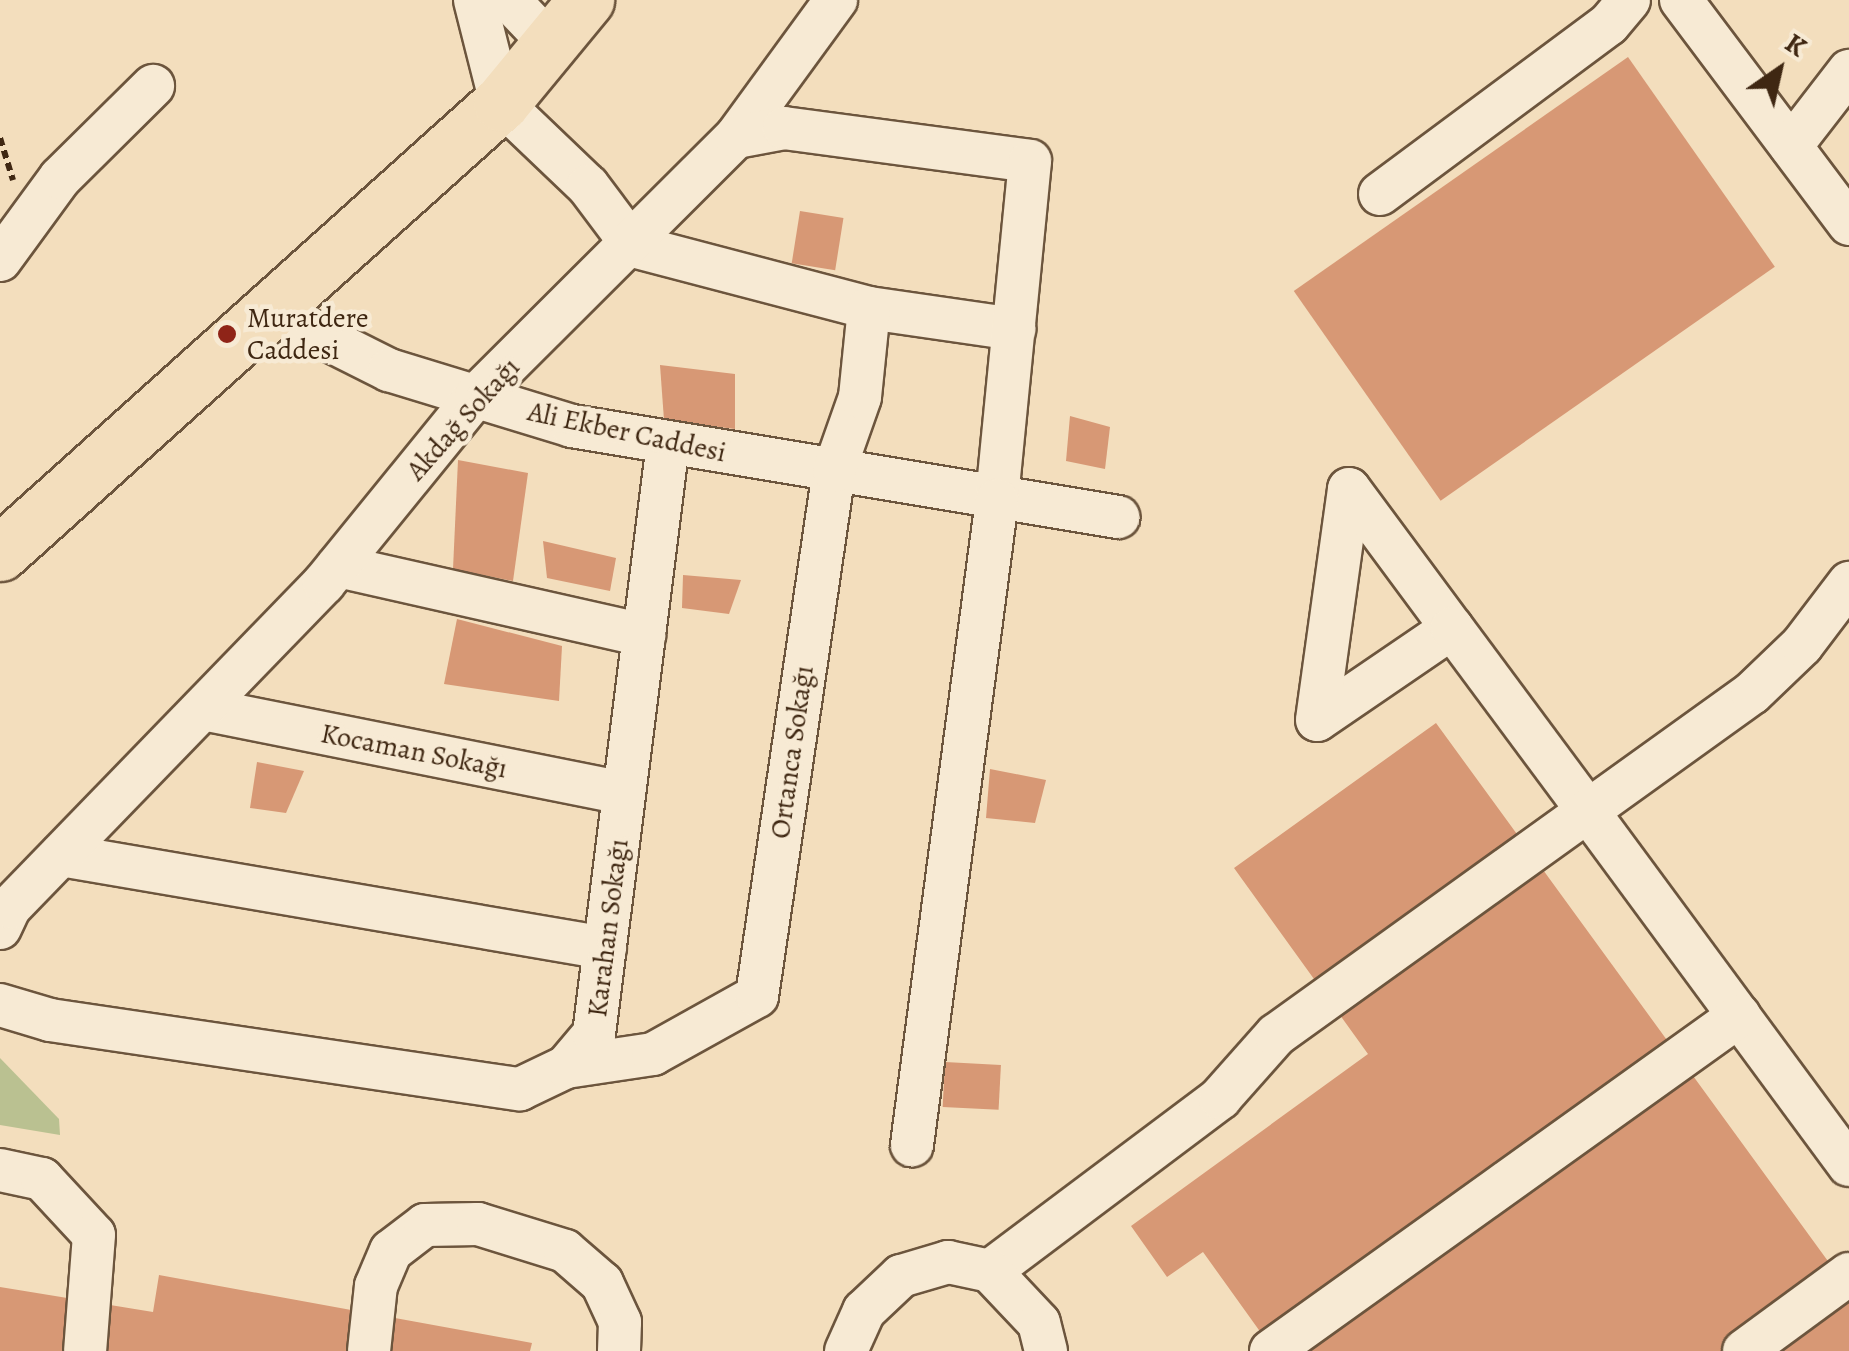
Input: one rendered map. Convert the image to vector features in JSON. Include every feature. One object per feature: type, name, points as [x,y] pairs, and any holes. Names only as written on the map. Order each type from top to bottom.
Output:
[{"type":"main road","points":[[0,553],[273,312],[501,103],[586,0]]},
{"type":"street","points":[[475,0],[501,103],[588,186],[633,246],[869,308],[1014,329]]},
{"type":"street","points":[[509,0],[550,43]]},
{"type":"street","name":"Akdağ Sokağı","points":[[0,928],[10,907],[338,566],[476,396],[633,246],[736,137],[836,0]]},
{"type":"street","points":[[1380,194],[1609,24],[1629,0]]},
{"type":"street","points":[[1681,0],[1849,224]]},
{"type":"street","points":[[1791,146],[1849,71]]},
{"type":"street","points":[[0,260],[60,178],[153,86]]},
{"type":"street","points":[[736,137],[784,128],[1030,162],[997,500],[912,1145]]},
{"type":"street","name":"Ortanca Sokağı","points":[[566,1067],[653,1054],[757,996],[834,471],[860,397],[869,308]]},
{"type":"street","name":"Ali Ekber Caddesi","points":[[273,312],[388,370],[572,426],[997,500],[1118,516]]},
{"type":"street","name":"Karahan Sokağı","points":[[0,1005],[50,1020],[520,1089],[566,1067],[594,1034],[668,443]]},
{"type":"street","points":[[1452,628],[1317,720],[1349,489],[1394,551],[1452,628],[1590,814],[1849,1165]]},
{"type":"street","points":[[338,566],[644,636]]},
{"type":"street","points":[[990,1271],[1220,1098],[1276,1035],[1590,814],[1752,692],[1802,645],[1849,583]]},
{"type":"street","name":"Kocaman Sokağı","points":[[203,709],[624,793]]},
{"type":"street","points":[[60,856],[605,948]]},
{"type":"street","points":[[1271,1351],[1739,1016]]},
{"type":"street","points":[[0,1170],[42,1178],[74,1206],[94,1235],[85,1351]]},
{"type":"street","points":[[369,1351],[376,1286],[391,1252],[425,1225],[478,1224],[566,1251],[602,1283],[620,1322],[619,1351]]},
{"type":"street","points":[[846,1351],[864,1311],[901,1276],[948,1262],[990,1271],[1039,1323],[1046,1351]]},
{"type":"street","points":[[1744,1351],[1849,1274]]},
{"type":"green space","points":[[0,1058],[59,1119],[60,1135],[0,1125]]},
{"type":"building","points":[[1628,57],[1775,267],[1441,501],[1294,291]]},
{"type":"building","points":[[800,211],[843,218],[835,270],[792,263]]},
{"type":"building","points":[[660,365],[735,374],[735,429],[664,420]]},
{"type":"building","points":[[1070,416],[1110,427],[1105,469],[1066,461]]},
{"type":"building","points":[[458,460],[528,473],[513,581],[453,569]]},
{"type":"building","points":[[543,541],[616,558],[610,591],[547,578]]},
{"type":"building","points":[[683,575],[741,580],[729,614],[682,608]]},
{"type":"building","points":[[457,619],[562,646],[559,701],[444,684]]},
{"type":"building","points":[[1436,723],[1849,1290],[1849,1351],[1274,1351],[1203,1252],[1167,1277],[1131,1226],[1368,1054],[1234,868]]},
{"type":"building","points":[[257,762],[304,771],[286,813],[250,808]]},
{"type":"building","points":[[990,769],[1046,780],[1035,823],[986,818]]},
{"type":"building","points":[[945,1062],[1001,1065],[999,1110],[943,1107]]},
{"type":"building","points":[[159,1275],[532,1343],[530,1351],[0,1351],[0,1287],[153,1312]]},
{"type":"place","name":"Muratdere Caddesi","points":[[227,334]]}]
